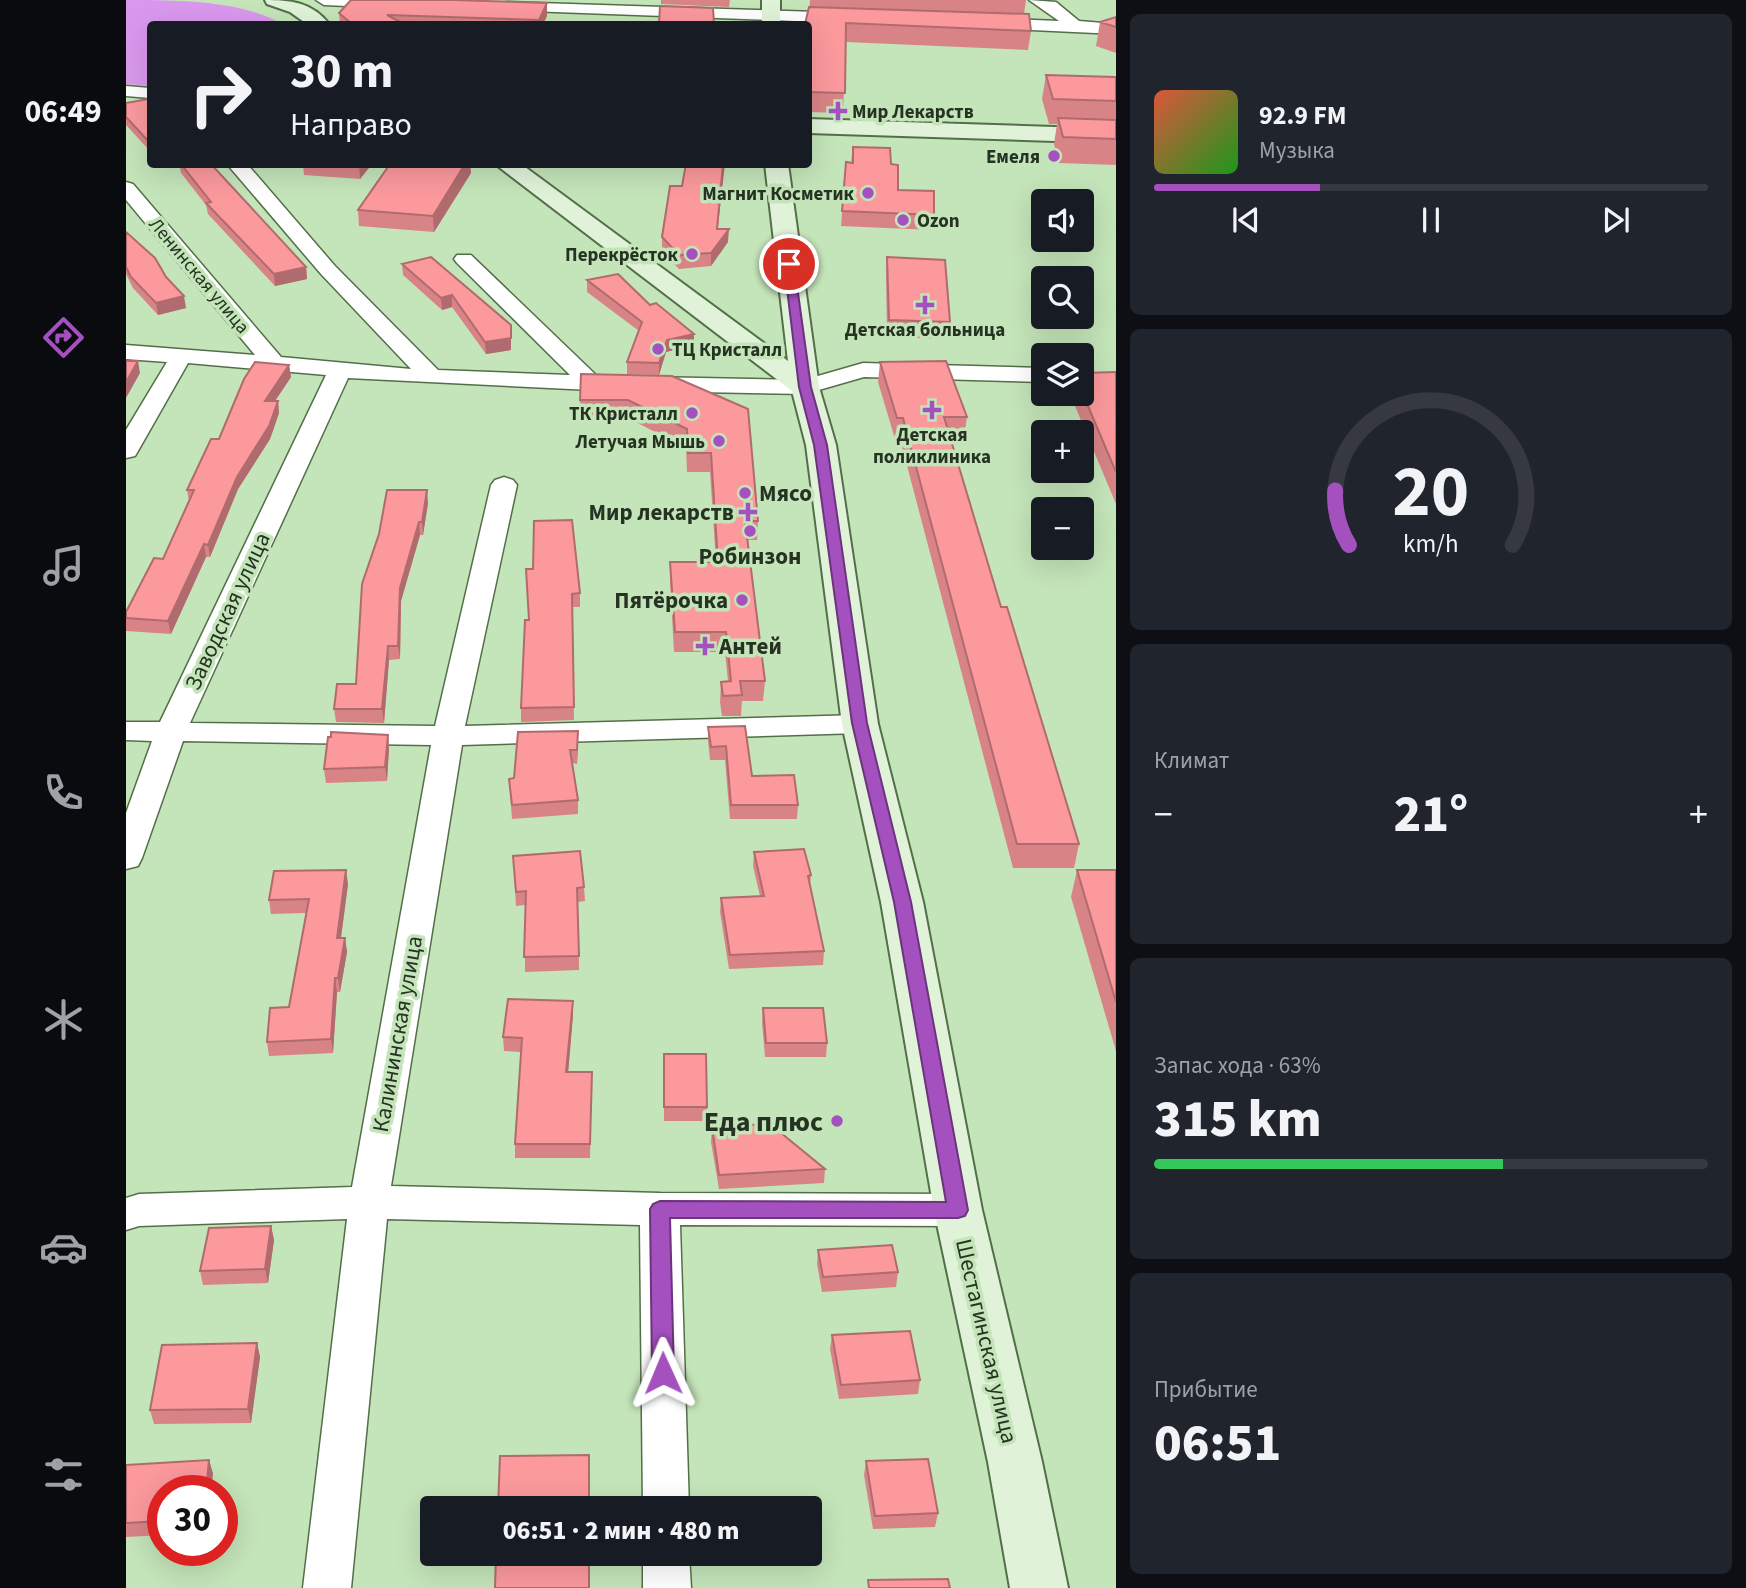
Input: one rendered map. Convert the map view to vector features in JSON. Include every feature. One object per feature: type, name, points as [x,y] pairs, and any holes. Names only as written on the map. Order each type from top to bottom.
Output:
[{"type":"main road","points":[[274,0],[297,8],[315,21]]},
{"type":"main road","points":[[297,8],[324,0]]},
{"type":"main road","points":[[812,126],[1116,136]]},
{"type":"main road","points":[[511,168],[805,387]]},
{"type":"main road","name":"Шестагинская улица","points":[[777,168],[805,387],[821,445],[860,723],[902,902],[958,1210],[1015,1462],[1039,1588]]},
{"type":"street","points":[[324,0],[407,3]]},
{"type":"street","points":[[1037,0],[1050,5],[1075,26]]},
{"type":"street","points":[[491,6],[771,13],[872,19]]},
{"type":"street","points":[[967,22],[1116,29]]},
{"type":"street","points":[[126,92],[147,93]]},
{"type":"street","points":[[239,168],[328,270],[431,376]]},
{"type":"street","name":"Ленинская улица","points":[[126,188],[274,363]]},
{"type":"street","points":[[464,258],[591,383]]},
{"type":"street","points":[[126,352],[340,370],[591,383],[805,387],[863,370],[1031,375]]},
{"type":"street","points":[[126,451],[182,355]]},
{"type":"street","name":"Заводская улица","points":[[126,858],[170,734],[340,370]]},
{"type":"street","name":"Калининская улица","points":[[327,1588],[369,1202],[448,736],[504,485]]},
{"type":"street","points":[[126,731],[170,734],[448,736],[860,723]]},
{"type":"street","points":[[126,1214],[139,1210],[369,1202],[660,1209],[958,1210]]},
{"type":"street","points":[[660,1209],[666,1496]]},
{"type":"street","points":[[667,1566],[667,1588]]},
{"type":"shaded area","points":[[126,0],[207,3],[247,10],[276,21],[147,21],[147,86],[126,84]]},
{"type":"building","points":[[351,0],[547,3],[539,20],[387,15],[398,21],[348,21],[339,13]]},
{"type":"building","points":[[660,6],[713,8],[714,21],[659,21]]},
{"type":"building","points":[[809,7],[1029,14],[1031,31],[846,23],[845,93],[812,92],[812,21],[806,21]]},
{"type":"building","points":[[1116,17],[1116,27],[1100,22]]},
{"type":"building","points":[[1046,75],[1116,77],[1116,101],[1053,99]]},
{"type":"building","points":[[147,99],[147,140],[126,117],[126,103]]},
{"type":"building","points":[[1058,118],[1116,120],[1116,139],[1063,137]]},
{"type":"building","points":[[853,147],[890,148],[891,164],[898,165],[898,190],[934,191],[934,215],[842,211],[846,162],[853,163]]},
{"type":"building","points":[[184,168],[215,168],[306,267],[274,274],[206,203],[211,202]]},
{"type":"building","points":[[387,168],[463,168],[433,216],[358,210]]},
{"type":"building","points":[[685,168],[723,168],[717,229],[729,229],[711,253],[679,255],[662,237],[670,186],[682,186]]},
{"type":"building","points":[[126,232],[155,258],[166,277],[184,296],[156,303],[131,277],[126,267]]},
{"type":"building","points":[[431,257],[511,325],[511,338],[485,342],[452,295],[441,298],[402,264]]},
{"type":"building","points":[[887,257],[945,260],[950,322],[889,320]]},
{"type":"building","points":[[618,274],[650,305],[656,303],[694,334],[667,340],[659,363],[627,362],[642,322],[587,280]]},
{"type":"building","points":[[126,361],[138,361],[126,382]]},
{"type":"building","points":[[946,361],[967,417],[944,417],[1001,607],[1007,607],[1079,844],[1017,844],[903,418],[897,418],[880,362]]},
{"type":"building","points":[[255,362],[289,365],[265,401],[278,401],[269,426],[237,477],[208,545],[204,544],[168,621],[126,618],[126,612],[154,558],[163,559],[194,490],[187,490],[211,439],[219,439],[244,379]]},
{"type":"building","points":[[1116,372],[1116,472],[1088,406],[1094,406],[1094,373]]},
{"type":"building","points":[[581,374],[672,376],[748,409],[758,521],[745,521],[765,681],[740,681],[742,695],[723,696],[721,682],[731,681],[726,632],[675,632],[670,562],[718,562],[711,453],[688,453],[687,429],[628,400],[580,400]]},
{"type":"building","points":[[387,490],[427,490],[422,522],[419,522],[400,588],[398,646],[388,646],[382,709],[334,709],[337,684],[356,684],[362,584],[379,534]]},
{"type":"building","points":[[572,520],[580,593],[572,594],[574,707],[521,708],[525,620],[529,620],[526,569],[533,569],[534,521]]},
{"type":"building","points":[[745,726],[752,776],[794,775],[798,805],[731,805],[726,746],[711,747],[708,727]]},
{"type":"building","points":[[578,731],[577,750],[570,750],[578,800],[512,805],[509,779],[514,778],[518,732]]},
{"type":"building","points":[[331,732],[388,735],[385,767],[324,769]]},
{"type":"building","points":[[804,849],[824,951],[730,955],[721,898],[764,896],[754,852]]},
{"type":"building","points":[[580,851],[584,887],[577,888],[579,956],[524,957],[526,891],[516,892],[513,856]]},
{"type":"building","points":[[346,870],[337,938],[345,938],[338,978],[335,978],[331,1039],[267,1042],[270,1008],[289,1007],[309,899],[269,900],[274,871]]},
{"type":"building","points":[[1077,870],[1116,870],[1116,1002]]},
{"type":"building","points":[[508,999],[573,1001],[566,1072],[592,1072],[590,1144],[515,1144],[522,1038],[503,1037]]},
{"type":"building","points":[[763,1008],[823,1008],[827,1043],[766,1043]]},
{"type":"building","points":[[664,1054],[706,1054],[707,1107],[664,1107]]},
{"type":"building","points":[[770,1124],[825,1169],[719,1175],[712,1127]]},
{"type":"building","points":[[271,1226],[265,1269],[200,1271],[209,1228]]},
{"type":"building","points":[[892,1245],[898,1272],[823,1277],[818,1250]]},
{"type":"building","points":[[910,1331],[920,1380],[841,1385],[832,1335]]},
{"type":"building","points":[[257,1343],[248,1409],[150,1410],[162,1345]]},
{"type":"building","points":[[589,1455],[589,1496],[498,1496],[500,1456]]},
{"type":"building","points":[[928,1459],[938,1513],[875,1516],[866,1461]]},
{"type":"building","points":[[209,1460],[208,1475],[147,1475],[147,1522],[126,1523],[126,1465]]},
{"type":"building","points":[[496,1566],[589,1566],[589,1588],[495,1588]]},
{"type":"building","points":[[948,1579],[950,1588],[869,1588],[868,1580]]},
{"type":"place","name":"Мир Лекарств","points":[[838,111]]},
{"type":"place","name":"Емеля","points":[[1054,156]]},
{"type":"place","name":"Магнит Косметик","points":[[868,193]]},
{"type":"place","name":"Ozon","points":[[903,220]]},
{"type":"place","name":"Перекрёсток","points":[[692,254]]},
{"type":"place","name":"Детская больница","points":[[925,305]]},
{"type":"place","name":"ТЦ Кристалл","points":[[658,349]]},
{"type":"place","name":"Детская поликлиника","points":[[932,410]]},
{"type":"place","name":"ТК Кристалл","points":[[692,413]]},
{"type":"place","name":"Летучая Мышь","points":[[719,441]]},
{"type":"place","name":"Мясо","points":[[745,493]]},
{"type":"place","name":"Мир лекарств","points":[[748,512]]},
{"type":"place","name":"Робинзон","points":[[750,531]]},
{"type":"place","name":"Пятёрочка","points":[[742,600]]},
{"type":"place","name":"Антей","points":[[705,646]]},
{"type":"place","name":"Еда плюс","points":[[837,1121]]},
{"type":"route","points":[[663,1373],[660,1209],[958,1210],[902,902],[860,723],[821,445],[805,387],[789,264]]}]
